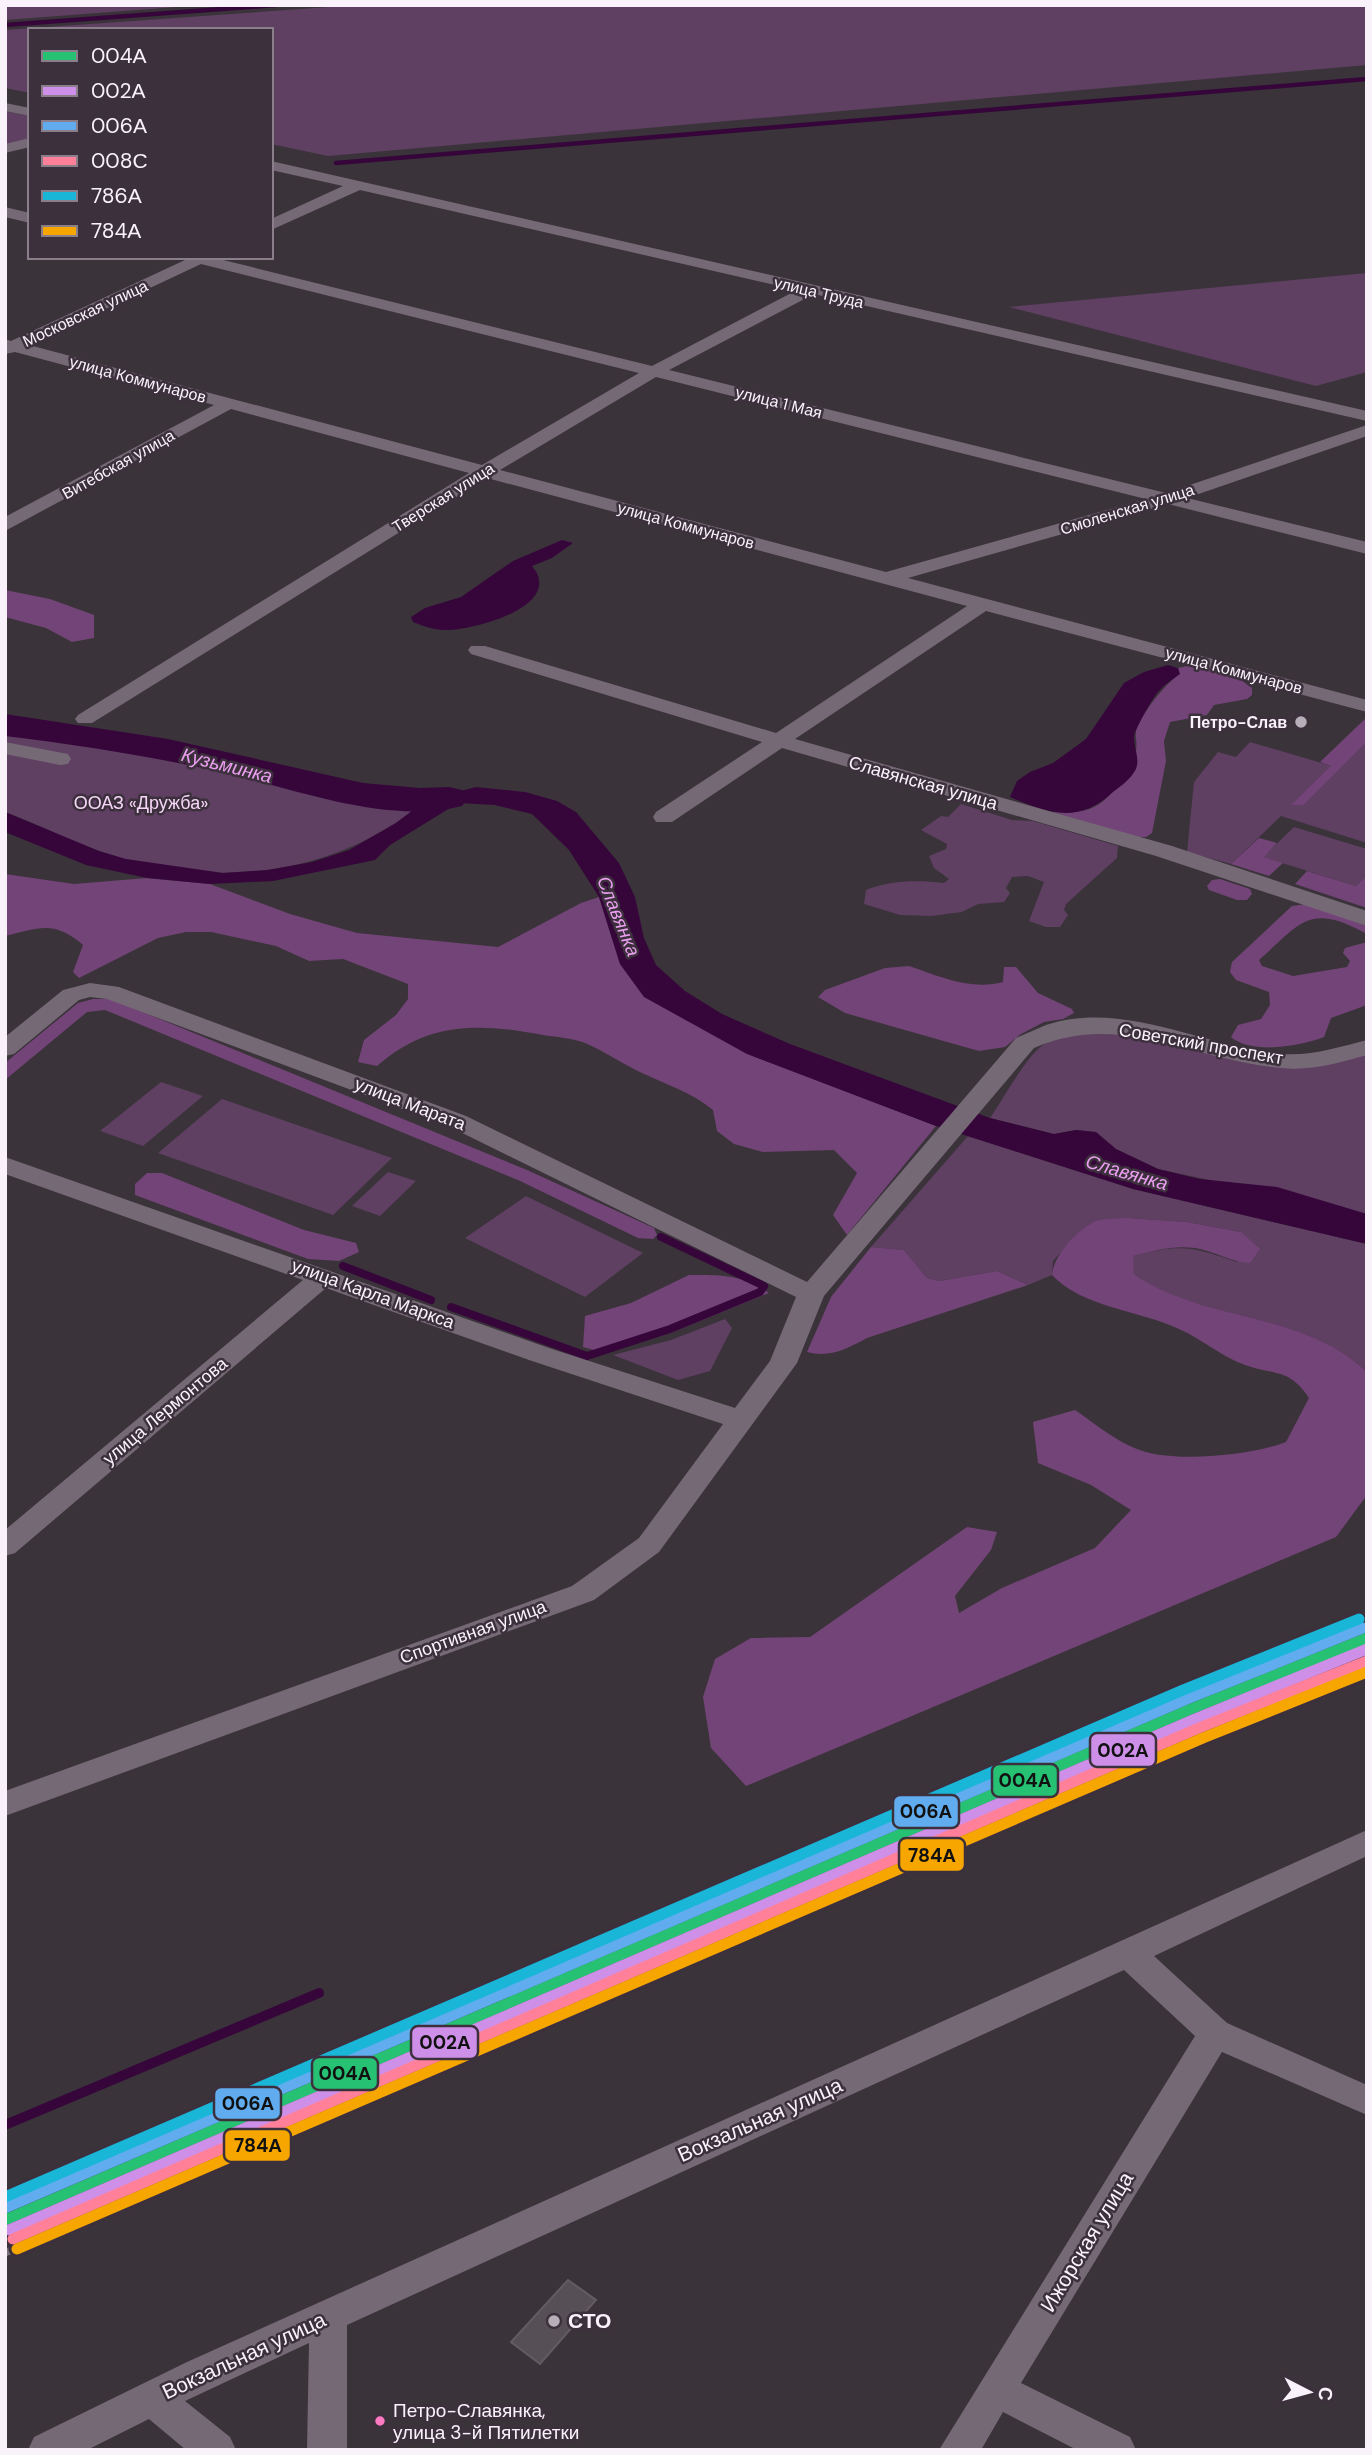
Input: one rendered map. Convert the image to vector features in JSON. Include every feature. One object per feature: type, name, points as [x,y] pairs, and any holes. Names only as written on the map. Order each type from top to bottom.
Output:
[{"type":"street","points":[[5,107],[28,112]]},
{"type":"street","points":[[5,149],[28,143]]},
{"type":"street","name":"улица Труда","points":[[273,165],[1367,416]]},
{"type":"street","points":[[273,224],[360,184]]},
{"type":"street","points":[[5,212],[28,218]]},
{"type":"street","name":"Московская улица","points":[[8,346],[195,259]]},
{"type":"street","name":"улица 1 Мая","points":[[201,259],[1367,548]]},
{"type":"street","name":"Тверская улица","points":[[85,719],[485,471],[655,371],[810,290]]},
{"type":"street","name":"улица Коммунаров","points":[[8,346],[1367,706]]},
{"type":"street","name":"Витебская улица","points":[[5,525],[230,403]]},
{"type":"street","name":"Смоленская улица","points":[[884,579],[1166,499],[1367,430]]},
{"type":"street","points":[[664,817],[982,604]]},
{"type":"street","name":"Славянская улица","points":[[478,650],[777,740],[1164,851],[1367,919]]},
{"type":"street","points":[[5,748],[60,759]]},
{"type":"street","name":"улица Марата","points":[[5,1049],[71,995],[90,990],[111,992],[457,1121],[811,1294]]},
{"type":"street","name":"Советский проспект","points":[[811,1294],[1025,1044],[1042,1033],[1065,1027],[1139,1031],[1251,1057],[1283,1061],[1312,1060],[1367,1047]]},
{"type":"street","name":"улица Карла Маркса","points":[[11,1174],[324,1276],[539,1354],[742,1420]]},
{"type":"street","name":"улица Лермонтова","points":[[5,1546],[324,1276]]},
{"type":"street","name":"Спортивная улица","points":[[5,1804],[583,1593],[649,1545],[783,1363],[811,1294]]},
{"type":"street","name":"Вокзальная улица","points":[[48,2450],[201,2374],[1367,1842]]},
{"type":"street","points":[[1128,1953],[1215,2033],[1367,2101]]},
{"type":"street","name":"Ижорская улица","points":[[959,2450],[1215,2033]]},
{"type":"street","points":[[327,2450],[328,2317]]},
{"type":"street","points":[[997,2390],[1115,2450]]},
{"type":"street","points":[[153,2399],[216,2450]]},
{"type":"green space","points":[[5,5],[203,5],[5,20]]},
{"type":"green space","points":[[358,5],[1367,5],[1367,65],[328,156],[273,144],[273,28],[33,28]]},
{"type":"green space","points":[[28,28],[28,93],[5,88],[5,30]]},
{"type":"green space","points":[[5,111],[28,116],[28,140],[5,146]]},
{"type":"green space","points":[[1367,273],[1367,372],[1316,386],[1009,307]]},
{"type":"green space","name":"ООАЗ «Дружба»","points":[[5,725],[115,738],[282,776],[313,786],[426,800],[391,826],[353,846],[312,861],[227,873],[184,871],[99,851],[5,812]]},
{"type":"green space","points":[[1250,742],[1332,766],[1293,805],[1304,805],[1367,742],[1367,843],[1281,816],[1231,864],[1187,852],[1194,782],[1218,752],[1236,757]]},
{"type":"green space","points":[[961,804],[1012,820],[1033,821],[1118,846],[1117,858],[1066,904],[1064,910],[1068,915],[1060,927],[1046,927],[1029,921],[1044,882],[1028,876],[1012,877],[1006,888],[1010,893],[1004,902],[978,904],[962,912],[931,916],[900,915],[864,904],[866,890],[885,884],[925,881],[944,883],[949,879],[934,868],[929,856],[946,849],[947,844],[921,830],[941,816],[948,817]]},
{"type":"green space","points":[[1294,827],[1367,849],[1367,875],[1356,886],[1263,857]]},
{"type":"green space","points":[[1084,1033],[1137,1034],[1263,1065],[1367,1054],[1367,1214],[1158,1169],[1116,1149],[1095,1132],[1076,1130],[1054,1134],[990,1118],[1024,1065],[1047,1043]]},
{"type":"green space","points":[[161,1082],[203,1096],[143,1146],[100,1131]]},
{"type":"green space","points":[[222,1099],[392,1158],[333,1215],[158,1153]]},
{"type":"green space","points":[[968,1136],[1133,1189],[1367,1244],[1367,1372],[1347,1356],[1302,1333],[1175,1298],[1134,1274],[1132,1256],[1174,1248],[1196,1250],[1237,1262],[1241,1232],[1187,1222],[1128,1218],[1071,1241],[1053,1261],[1052,1275],[1028,1285],[997,1271],[939,1281],[927,1278],[904,1250],[871,1247]]},
{"type":"green space","points":[[388,1172],[416,1181],[380,1216],[352,1206]]},
{"type":"green space","points":[[526,1196],[643,1253],[585,1297],[465,1238]]},
{"type":"green space","points":[[725,1319],[732,1328],[710,1371],[678,1380],[613,1355],[671,1340]]},
{"type":"shaded area","points":[[5,590],[50,599],[94,615],[94,638],[72,642],[46,628],[5,617]]},
{"type":"shaded area","points":[[1192,665],[1241,680],[1252,688],[1252,695],[1247,699],[1214,705],[1207,715],[1170,722],[1164,741],[1166,761],[1152,833],[1146,837],[1136,837],[1052,812],[1078,812],[1088,809],[1112,792],[1135,755],[1136,731],[1142,717],[1161,691],[1179,674],[1178,668]]},
{"type":"shaded area","points":[[1367,717],[1367,742],[1304,805],[1291,805],[1331,766],[1320,762]]},
{"type":"shaded area","points":[[1259,838],[1277,843],[1264,857],[1283,863],[1269,876],[1231,864]]},
{"type":"shaded area","points":[[1307,871],[1356,886],[1367,875],[1367,908],[1295,884]]},
{"type":"shaded area","points":[[5,874],[74,884],[147,878],[210,884],[290,914],[357,933],[498,947],[581,903],[599,897],[620,964],[645,997],[748,1054],[936,1126],[847,1235],[833,1215],[857,1173],[834,1150],[763,1152],[734,1144],[717,1131],[713,1110],[705,1104],[585,1043],[497,1028],[455,1029],[415,1040],[377,1066],[358,1062],[364,1040],[396,1015],[408,999],[408,984],[343,959],[309,961],[276,946],[211,932],[186,932],[158,938],[79,978],[73,972],[83,945],[73,937],[46,928],[5,936]]},
{"type":"shaded area","points":[[1220,879],[1250,889],[1252,894],[1247,900],[1237,900],[1209,890],[1207,886],[1212,880]]},
{"type":"shaded area","points":[[1306,904],[1367,926],[1367,934],[1332,919],[1318,918],[1307,921],[1296,927],[1259,960],[1262,966],[1293,976],[1347,967],[1350,961],[1343,953],[1345,948],[1367,942],[1367,1005],[1331,1018],[1324,1037],[1314,1040],[1276,1047],[1240,1043],[1231,1037],[1238,1025],[1261,1019],[1270,1005],[1269,992],[1236,980],[1230,972],[1232,962],[1292,906]]},
{"type":"shaded area","points":[[909,966],[955,981],[979,985],[1003,982],[1004,967],[1016,967],[1038,993],[1072,1009],[1074,1013],[1063,1019],[1044,1022],[1021,1034],[1005,1047],[979,1051],[845,1013],[818,997],[825,990],[885,968]]},
{"type":"shaded area","points":[[93,999],[111,999],[527,1170],[654,1228],[657,1235],[653,1239],[638,1238],[518,1180],[105,1010],[87,1012],[5,1080],[5,1063],[78,1003]]},
{"type":"shaded area","points":[[147,1173],[162,1173],[304,1230],[356,1243],[359,1252],[339,1261],[308,1259],[135,1195],[135,1184]]},
{"type":"shaded area","points":[[1128,1218],[1187,1222],[1241,1232],[1260,1249],[1250,1263],[1195,1248],[1171,1248],[1133,1256],[1134,1274],[1191,1302],[1284,1327],[1314,1338],[1342,1352],[1367,1372],[1367,1495],[1336,1537],[746,1786],[711,1748],[703,1697],[715,1659],[751,1638],[810,1637],[967,1527],[997,1532],[991,1550],[955,1596],[959,1613],[1002,1588],[1095,1548],[1131,1510],[1091,1485],[1038,1463],[1033,1422],[1075,1410],[1127,1445],[1161,1455],[1217,1456],[1272,1447],[1286,1442],[1309,1398],[1302,1388],[1288,1377],[1237,1362],[1187,1333],[1163,1323],[1095,1302],[1079,1295],[1052,1275],[1061,1252],[1087,1226],[1101,1220]]},
{"type":"shaded area","points":[[871,1247],[904,1250],[927,1278],[939,1281],[997,1271],[1028,1285],[867,1338],[838,1351],[823,1354],[807,1352],[831,1297]]},
{"type":"shaded area","points":[[689,1275],[740,1279],[769,1293],[673,1332],[605,1353],[583,1347],[585,1316],[631,1303]]},
{"type":"water","points":[[562,540],[573,543],[552,558],[532,566],[539,580],[537,593],[527,604],[511,613],[493,621],[458,629],[437,629],[413,622],[411,617],[425,608],[461,597],[513,561]]},
{"type":"water","points":[[1168,665],[1178,668],[1180,674],[1156,694],[1141,721],[1134,737],[1136,769],[1122,785],[1100,802],[1076,812],[1051,811],[1010,797],[1017,781],[1030,772],[1053,763],[1086,739],[1124,683],[1144,672]]},
{"type":"water","name":"Славянка","points":[[476,787],[525,792],[557,801],[576,812],[619,863],[635,897],[644,938],[656,965],[685,991],[722,1014],[790,1044],[990,1118],[1054,1134],[1076,1130],[1096,1132],[1116,1149],[1158,1169],[1200,1179],[1277,1187],[1367,1214],[1367,1244],[1133,1189],[936,1126],[747,1054],[644,997],[620,964],[599,897],[569,850],[532,814],[495,805],[458,803],[390,845],[375,860],[273,881],[210,884],[147,878],[86,865],[5,832],[5,812],[99,851],[126,859],[223,873],[268,870],[312,862],[349,850],[396,823],[426,800]]},
{"type":"building","name":"СТО","points":[[568,2280],[596,2300],[540,2364],[511,2342]]},
{"type":"waterway","points":[[5,25],[276,5]]},
{"type":"waterway","points":[[336,163],[1367,79]]},
{"type":"waterway","name":"Кузьминка","points":[[5,725],[168,750],[363,794],[391,798],[449,798]]},
{"type":"waterway","points":[[451,1307],[587,1356],[670,1329],[760,1292],[764,1286],[661,1237]]},
{"type":"waterway","points":[[343,1266],[431,1300]]},
{"type":"waterway","points":[[5,2125],[319,1993]]},
{"type":"railway","points":[[5,2253],[819,1898],[1367,1672]]},
{"type":"transit line","name":"786А","points":[[5,2197],[1183,1690],[1359,1619]]},
{"type":"transit line","name":"006А","points":[[5,2208],[1187,1699],[1363,1628]]},
{"type":"transit line","name":"004А","points":[[5,2220],[1191,1709],[1367,1638]]},
{"type":"transit line","name":"002А","points":[[9,2230],[1195,1719],[1367,1649]]},
{"type":"transit line","name":"008С","points":[[13,2239],[1199,1728],[1367,1661]]},
{"type":"transit line","name":"784А","points":[[17,2249],[1203,1738],[1367,1672]]},
{"type":"place","name":"Петро-Слав","points":[[1301,722]]},
{"type":"place","name":"СТО","points":[[554,2321]]},
{"type":"place","name":"Петро-Славянка, улица 3-й Пятилетки","points":[[380,2421]]}]
